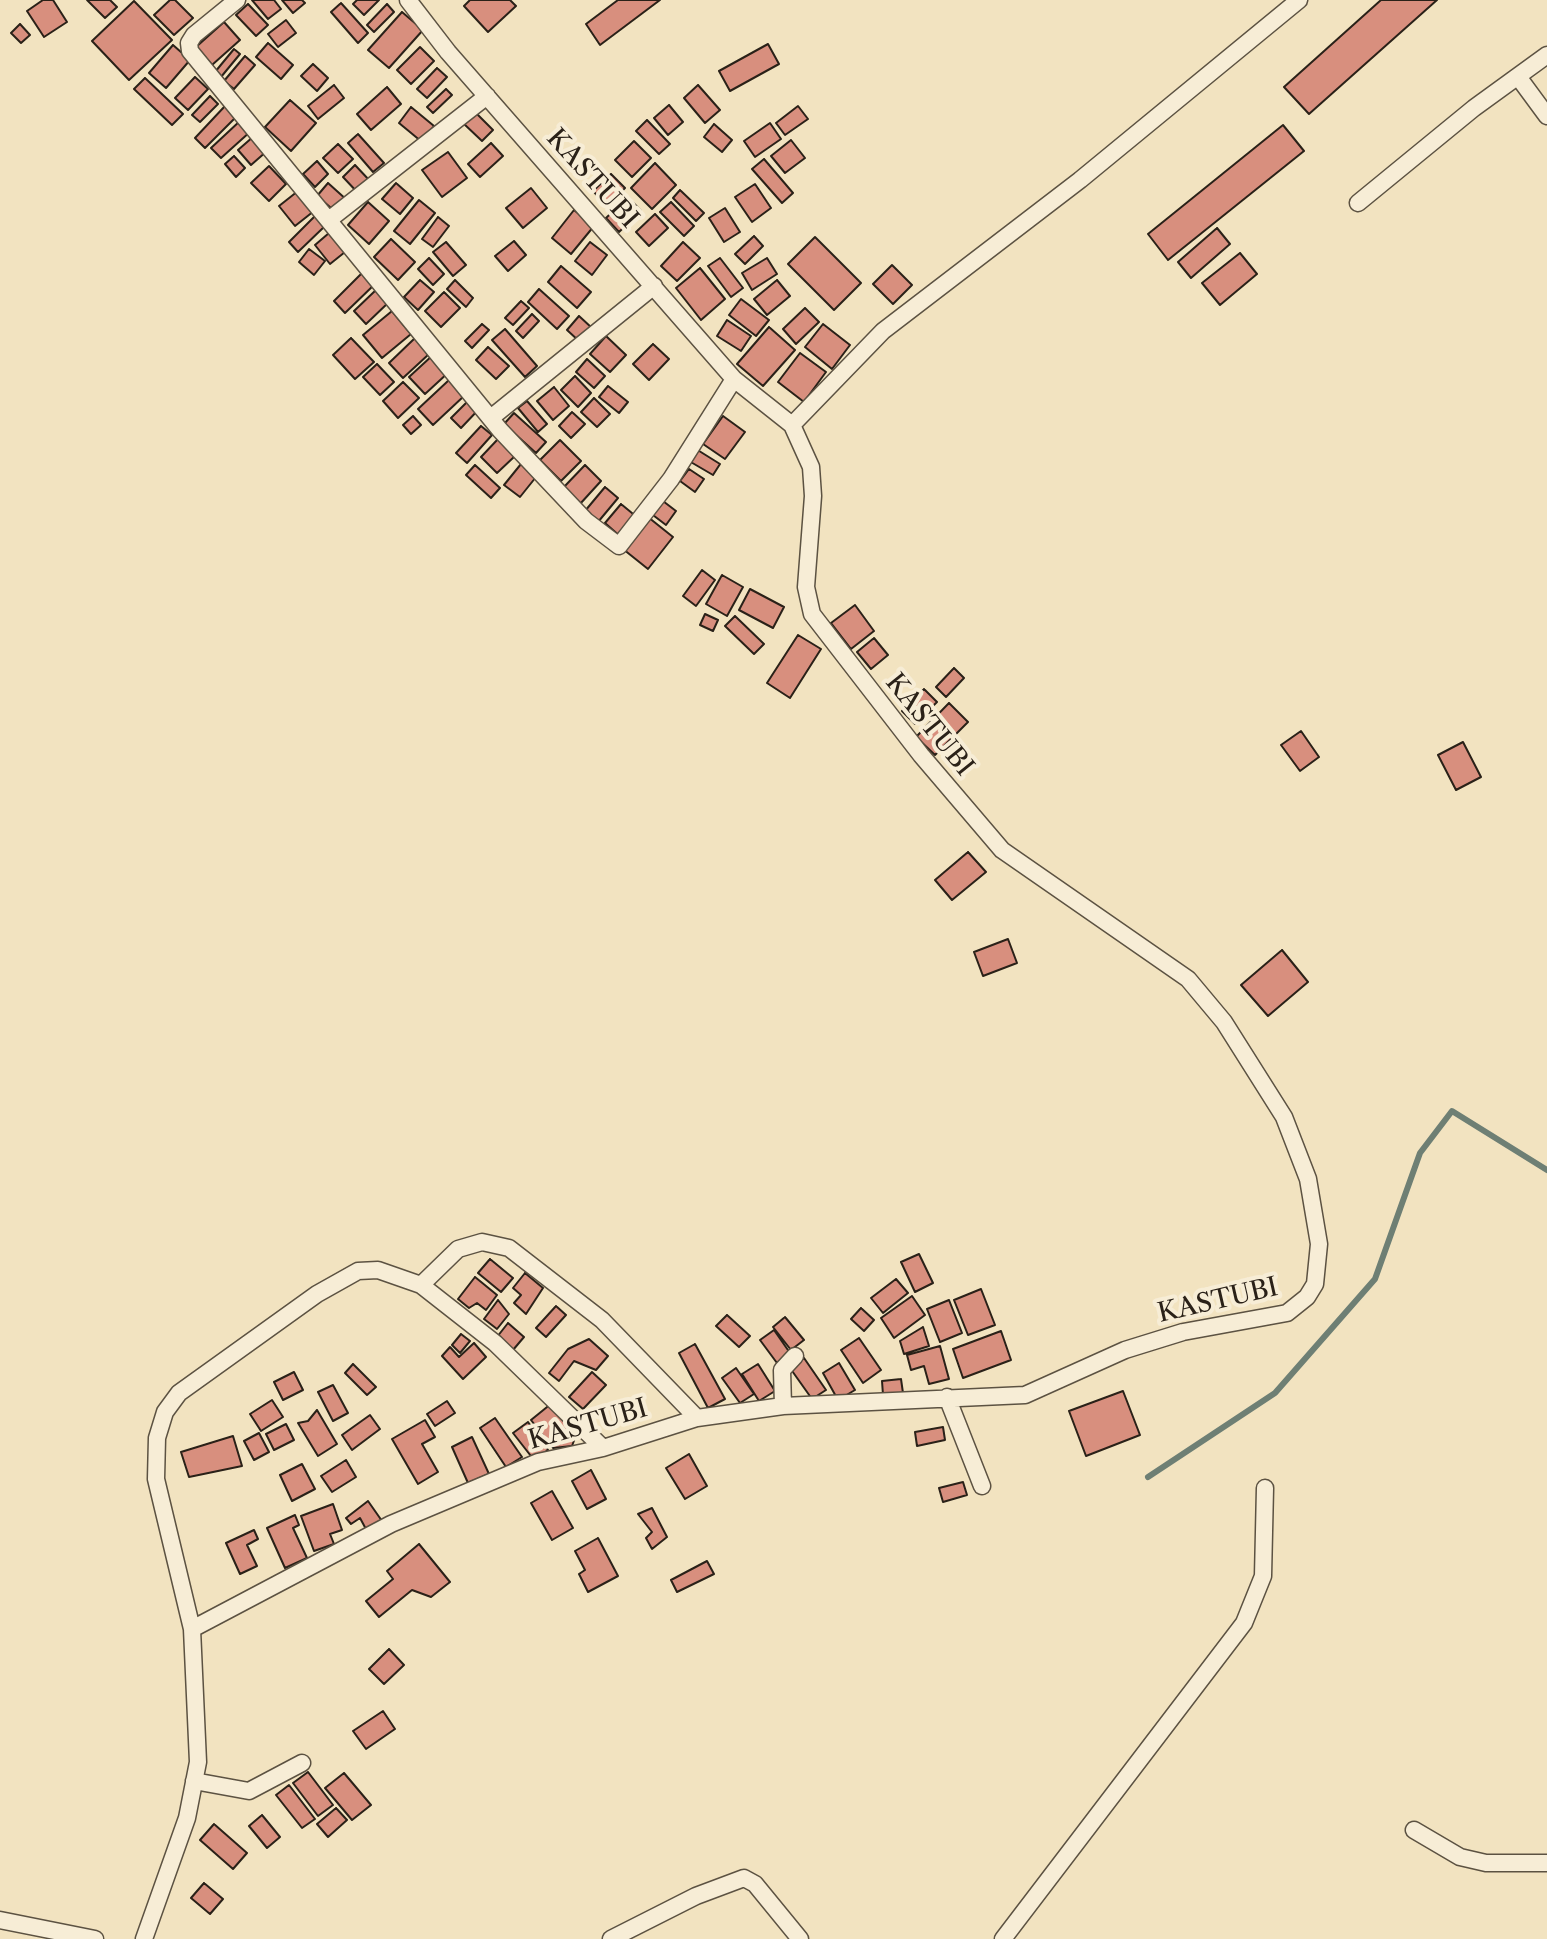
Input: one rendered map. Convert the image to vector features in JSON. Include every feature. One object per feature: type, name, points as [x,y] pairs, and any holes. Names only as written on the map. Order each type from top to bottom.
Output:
[{"type":"street","points":[[237,0],[212,7],[190,40],[190,51],[543,477],[586,521],[619,546],[671,479],[734,379]]},
{"type":"street","name":"KASTUBI","points":[[192,1629],[391,1524],[538,1462],[603,1448],[697,1418],[783,1406],[1025,1395],[1125,1350],[1183,1332],[1287,1313],[1299,1306],[1315,1284],[1319,1244],[1308,1179],[1284,1117],[1266,1083],[1224,1022],[1188,979],[994,843],[823,631],[812,614],[806,587],[813,496],[811,467],[792,425],[734,379],[487,96],[408,0]]},
{"type":"street","points":[[792,425],[883,331],[1080,180],[1299,0]]},
{"type":"street","points":[[1358,203],[1474,108],[1547,55]]},
{"type":"street","points":[[1519,78],[1547,116]]},
{"type":"street","points":[[330,219],[487,96]]},
{"type":"street","points":[[492,417],[654,286]]},
{"type":"street","points":[[421,1285],[458,1249],[482,1242],[509,1248],[602,1320],[697,1418]]},
{"type":"street","points":[[144,1939],[187,1818],[198,1762],[192,1629],[156,1479],[156,1447],[165,1412],[179,1393],[317,1294],[358,1271],[378,1270],[421,1285],[495,1343],[603,1448]]},
{"type":"street","points":[[783,1406],[782,1370],[795,1356]]},
{"type":"street","points":[[947,1397],[982,1486]]},
{"type":"street","points":[[1003,1939],[1244,1623],[1263,1576],[1265,1488]]},
{"type":"street","points":[[194,1781],[249,1791],[302,1763]]},
{"type":"street","points":[[1414,1830],[1460,1857],[1486,1863],[1547,1863]]},
{"type":"street","points":[[611,1939],[696,1896],[744,1878],[755,1884],[800,1939]]},
{"type":"street","points":[[0,1920],[95,1939]]},
{"type":"building","points":[[43,0],[53,0],[67,22],[44,37],[27,11]]},
{"type":"building","points":[[87,0],[110,0],[117,7],[105,18]]},
{"type":"building","points":[[170,0],[175,0],[193,18],[174,35],[154,15]]},
{"type":"building","points":[[252,0],[274,0],[281,9],[268,19]]},
{"type":"building","points":[[282,0],[302,0],[305,3],[293,13]]},
{"type":"building","points":[[357,0],[379,0],[364,15],[353,4]]},
{"type":"building","points":[[470,0],[510,0],[516,6],[488,32],[464,6]]},
{"type":"building","points":[[618,0],[660,0],[600,45],[586,24]]},
{"type":"building","points":[[1381,0],[1437,0],[1309,114],[1284,87]]},
{"type":"building","points":[[134,1],[172,40],[129,80],[92,41]]},
{"type":"building","points":[[341,3],[368,33],[358,43],[331,12]]},
{"type":"building","points":[[248,4],[268,25],[256,36],[236,15]]},
{"type":"building","points":[[387,4],[394,12],[374,32],[367,25]]},
{"type":"building","points":[[402,12],[423,30],[389,68],[368,50]]},
{"type":"building","points":[[286,20],[296,33],[278,47],[268,34]]},
{"type":"building","points":[[224,22],[240,40],[212,65],[196,47]]},
{"type":"building","points":[[20,24],[30,35],[21,43],[11,33]]},
{"type":"building","points":[[268,43],[293,65],[281,79],[256,57]]},
{"type":"building","points":[[768,44],[779,64],[730,91],[719,71]]},
{"type":"building","points":[[173,45],[190,60],[166,88],[149,73]]},
{"type":"building","points":[[420,47],[434,61],[411,84],[397,70]]},
{"type":"building","points":[[234,49],[240,54],[221,77],[215,72]]},
{"type":"building","points":[[245,56],[255,65],[234,89],[224,81]]},
{"type":"building","points":[[313,64],[328,78],[317,91],[301,76]]},
{"type":"building","points":[[437,68],[447,77],[427,98],[417,89]]},
{"type":"building","points":[[195,77],[208,89],[188,110],[175,98]]},
{"type":"building","points":[[145,78],[183,114],[172,125],[134,89]]},
{"type":"building","points":[[334,85],[344,98],[318,119],[308,106]]},
{"type":"building","points":[[698,85],[720,110],[705,123],[684,98]]},
{"type":"building","points":[[387,87],[401,104],[371,130],[357,114]]},
{"type":"building","points":[[446,89],[452,95],[433,113],[427,107]]},
{"type":"building","points":[[210,96],[218,104],[200,122],[192,115]]},
{"type":"building","points":[[290,100],[316,123],[291,151],[265,127]]},
{"type":"building","points":[[669,105],[683,122],[668,135],[654,118]]},
{"type":"building","points":[[225,106],[236,117],[205,148],[195,138]]},
{"type":"building","points":[[798,106],[808,119],[785,135],[776,123]]},
{"type":"building","points":[[411,107],[434,126],[422,142],[399,123]]},
{"type":"building","points":[[475,112],[493,130],[482,141],[463,123]]},
{"type":"building","points":[[241,120],[251,131],[221,158],[211,148]]},
{"type":"building","points":[[647,120],[670,144],[659,154],[636,131]]},
{"type":"building","points":[[770,123],[781,139],[755,157],[744,141]]},
{"type":"building","points":[[714,124],[732,140],[722,152],[704,137]]},
{"type":"building","points":[[1283,125],[1304,151],[1168,260],[1148,234]]},
{"type":"building","points":[[358,134],[384,163],[373,172],[348,143]]},
{"type":"building","points":[[254,136],[267,151],[251,165],[238,150]]},
{"type":"building","points":[[791,140],[805,158],[785,173],[771,156]]},
{"type":"building","points":[[634,141],[651,158],[632,177],[615,160]]},
{"type":"building","points":[[491,143],[503,156],[480,177],[468,164]]},
{"type":"building","points":[[338,144],[353,159],[338,173],[323,158]]},
{"type":"building","points":[[448,152],[467,178],[442,197],[422,170]]},
{"type":"building","points":[[234,156],[245,168],[236,177],[225,164]]},
{"type":"building","points":[[764,159],[793,193],[782,203],[752,169]]},
{"type":"building","points":[[317,161],[328,174],[315,187],[303,174]]},
{"type":"building","points":[[655,163],[676,185],[652,209],[631,188]]},
{"type":"building","points":[[355,165],[370,181],[358,193],[343,177]]},
{"type":"building","points":[[269,166],[286,184],[269,201],[251,183]]},
{"type":"building","points":[[611,174],[625,188],[607,206],[593,191]]},
{"type":"building","points":[[328,183],[348,201],[337,213],[317,196]]},
{"type":"building","points":[[396,183],[413,198],[400,214],[382,199]]},
{"type":"building","points":[[755,184],[771,208],[752,222],[735,197]]},
{"type":"building","points":[[531,188],[547,208],[523,228],[506,208]]},
{"type":"building","points":[[680,190],[704,213],[696,221],[673,198]]},
{"type":"building","points":[[298,191],[314,211],[295,226],[279,206]]},
{"type":"building","points":[[628,197],[641,211],[619,232],[606,218]]},
{"type":"building","points":[[419,200],[435,213],[410,244],[394,231]]},
{"type":"building","points":[[368,202],[389,221],[369,244],[348,225]]},
{"type":"building","points":[[671,202],[694,226],[684,236],[660,212]]},
{"type":"building","points":[[725,208],[740,232],[724,242],[709,218]]},
{"type":"building","points":[[574,210],[594,226],[571,254],[552,238]]},
{"type":"building","points":[[655,214],[668,228],[649,246],[636,232]]},
{"type":"building","points":[[315,216],[325,226],[298,252],[289,242]]},
{"type":"building","points":[[438,217],[449,226],[433,247],[422,239]]},
{"type":"building","points":[[1217,228],[1230,244],[1191,278],[1178,262]]},
{"type":"building","points":[[329,233],[345,252],[330,264],[315,245]]},
{"type":"building","points":[[754,236],[763,246],[745,264],[735,254]]},
{"type":"building","points":[[815,237],[861,283],[834,310],[788,264]]},
{"type":"building","points":[[391,239],[415,262],[398,280],[374,257]]},
{"type":"building","points":[[514,241],[526,255],[508,271],[495,256]]},
{"type":"building","points":[[446,242],[466,265],[453,276],[433,252]]},
{"type":"building","points":[[590,242],[607,255],[592,275],[575,261]]},
{"type":"building","points":[[683,242],[700,258],[677,281],[661,266]]},
{"type":"building","points":[[309,249],[325,261],[314,275],[299,262]]},
{"type":"building","points":[[1240,253],[1257,274],[1220,305],[1202,283]]},
{"type":"building","points":[[429,258],[444,274],[433,285],[418,269]]},
{"type":"building","points":[[720,258],[743,288],[731,297],[708,266]]},
{"type":"building","points":[[767,258],[777,274],[752,290],[742,273]]},
{"type":"building","points":[[892,265],[912,285],[893,304],[873,284]]},
{"type":"building","points":[[561,266],[591,292],[577,308],[548,282]]},
{"type":"building","points":[[700,268],[725,299],[701,320],[676,288]]},
{"type":"building","points":[[364,271],[376,283],[345,313],[334,301]]},
{"type":"building","points":[[420,280],[434,292],[418,310],[404,297]]},
{"type":"building","points":[[455,280],[473,298],[466,307],[447,289]]},
{"type":"building","points":[[777,280],[790,296],[767,315],[754,299]]},
{"type":"building","points":[[377,289],[389,302],[366,324],[354,311]]},
{"type":"building","points":[[539,289],[569,316],[557,329],[528,302]]},
{"type":"building","points":[[444,292],[460,308],[441,327],[425,311]]},
{"type":"building","points":[[741,299],[769,320],[756,336],[729,315]]},
{"type":"building","points":[[521,301],[529,308],[513,325],[505,318]]},
{"type":"building","points":[[805,308],[819,322],[796,344],[783,329]]},
{"type":"building","points":[[392,311],[411,334],[382,358],[363,335]]},
{"type":"building","points":[[532,314],[539,321],[523,338],[516,331]]},
{"type":"building","points":[[579,316],[592,328],[580,342],[567,330]]},
{"type":"building","points":[[727,320],[751,336],[741,351],[717,336]]},
{"type":"building","points":[[482,324],[489,330],[472,348],[465,341]]},
{"type":"building","points":[[823,324],[850,345],[832,369],[805,347]]},
{"type":"building","points":[[769,327],[795,350],[763,386],[737,364]]},
{"type":"building","points":[[505,329],[537,366],[525,377],[492,340]]},
{"type":"building","points":[[606,336],[626,355],[610,372],[590,354]]},
{"type":"building","points":[[351,338],[374,362],[355,379],[333,355]]},
{"type":"building","points":[[415,338],[429,354],[403,378],[389,363]]},
{"type":"building","points":[[653,344],[669,359],[649,380],[633,364]]},
{"type":"building","points":[[488,347],[509,366],[496,379],[476,360]]},
{"type":"building","points":[[800,353],[826,372],[804,402],[778,382]]},
{"type":"building","points":[[434,354],[450,371],[425,394],[409,377]]},
{"type":"building","points":[[587,359],[605,376],[594,388],[576,372]]},
{"type":"building","points":[[377,364],[394,382],[380,395],[363,377]]},
{"type":"building","points":[[575,376],[591,393],[578,407],[561,390]]},
{"type":"building","points":[[449,380],[464,396],[433,425],[418,409]]},
{"type":"building","points":[[403,382],[419,398],[398,418],[383,401]]},
{"type":"building","points":[[608,386],[628,402],[619,413],[599,397]]},
{"type":"building","points":[[554,387],[569,406],[553,420],[537,401]]},
{"type":"building","points":[[594,398],[610,414],[597,427],[581,412]]},
{"type":"building","points":[[470,399],[480,408],[461,428],[451,418]]},
{"type":"building","points":[[527,401],[547,424],[538,432],[518,408]]},
{"type":"building","points":[[572,412],[585,424],[571,438],[559,426]]},
{"type":"building","points":[[514,413],[546,442],[536,453],[504,424]]},
{"type":"building","points":[[413,416],[421,425],[411,434],[403,425]]},
{"type":"building","points":[[723,416],[745,432],[725,459],[703,444]]},
{"type":"building","points":[[481,426],[492,435],[467,463],[456,453]]},
{"type":"building","points":[[498,439],[515,456],[497,473],[481,457]]},
{"type":"building","points":[[560,440],[581,461],[561,481],[540,460]]},
{"type":"building","points":[[696,449],[720,464],[713,475],[689,461]]},
{"type":"building","points":[[521,464],[536,477],[520,497],[504,485]]},
{"type":"building","points":[[475,465],[500,488],[491,498],[466,475]]},
{"type":"building","points":[[585,465],[601,481],[580,504],[563,488]]},
{"type":"building","points":[[689,469],[704,479],[695,492],[680,481]]},
{"type":"building","points":[[605,487],[618,498],[598,522],[585,511]]},
{"type":"building","points":[[659,498],[676,511],[666,525],[649,512]]},
{"type":"building","points":[[621,504],[638,518],[622,538],[605,523]]},
{"type":"building","points":[[648,517],[673,537],[648,569],[623,549]]},
{"type":"building","points":[[702,570],[715,580],[696,606],[683,596]]},
{"type":"building","points":[[722,575],[743,587],[727,616],[706,604]]},
{"type":"building","points":[[750,589],[784,607],[773,628],[739,610]]},
{"type":"building","points":[[855,605],[874,631],[851,649],[831,623]]},
{"type":"building","points":[[705,614],[718,620],[713,631],[700,625]]},
{"type":"building","points":[[735,616],[764,644],[754,654],[725,626]]},
{"type":"building","points":[[798,635],[821,649],[790,698],[767,683]]},
{"type":"building","points":[[874,638],[888,655],[871,669],[857,652]]},
{"type":"building","points":[[954,668],[964,678],[946,697],[936,687]]},
{"type":"building","points":[[924,689],[937,702],[915,724],[902,711]]},
{"type":"building","points":[[949,703],[968,722],[935,755],[916,737]]},
{"type":"building","points":[[1301,731],[1319,757],[1300,771],[1281,745]]},
{"type":"building","points":[[1463,742],[1481,777],[1456,790],[1438,755]]},
{"type":"building","points":[[968,852],[986,872],[952,900],[935,880]]},
{"type":"building","points":[[1008,939],[1017,963],[983,976],[974,952]]},
{"type":"building","points":[[1282,950],[1308,982],[1268,1016],[1241,985]]},
{"type":"building","points":[[919,1254],[933,1283],[915,1292],[901,1262]]},
{"type":"building","points":[[490,1259],[513,1278],[501,1292],[478,1273]]},
{"type":"building","points":[[525,1273],[543,1288],[526,1314],[514,1303],[521,1295],[513,1288]]},
{"type":"building","points":[[475,1277],[497,1295],[486,1310],[477,1303],[469,1308],[458,1299]]},
{"type":"building","points":[[896,1279],[908,1293],[883,1313],[871,1298]]},
{"type":"building","points":[[981,1289],[995,1325],[968,1335],[954,1300]]},
{"type":"building","points":[[912,1296],[925,1315],[894,1338],[881,1318]]},
{"type":"building","points":[[498,1300],[509,1314],[497,1329],[484,1319]]},
{"type":"building","points":[[949,1300],[962,1333],[940,1342],[927,1309]]},
{"type":"building","points":[[556,1306],[566,1315],[546,1337],[536,1328]]},
{"type":"building","points":[[861,1308],[874,1320],[864,1331],[851,1319]]},
{"type":"building","points":[[727,1315],[750,1336],[739,1347],[716,1326]]},
{"type":"building","points":[[785,1317],[804,1340],[791,1350],[773,1327]]},
{"type":"building","points":[[508,1323],[524,1337],[513,1350],[497,1337]]},
{"type":"building","points":[[923,1327],[929,1346],[904,1354],[900,1341]]},
{"type":"building","points":[[774,1330],[790,1353],[777,1363],[760,1340]]},
{"type":"building","points":[[1001,1331],[1011,1360],[963,1378],[953,1349]]},
{"type":"building","points":[[461,1334],[470,1341],[460,1353],[452,1345]]},
{"type":"building","points":[[859,1338],[881,1370],[863,1383],[841,1350]]},
{"type":"building","points":[[589,1339],[608,1356],[596,1370],[574,1361],[559,1381],[549,1373],[568,1349]]},
{"type":"building","points":[[474,1343],[486,1357],[463,1379],[442,1356],[450,1347],[459,1357]]},
{"type":"building","points":[[695,1344],[725,1399],[708,1408],[679,1353]]},
{"type":"building","points":[[940,1346],[949,1379],[929,1384],[924,1366],[911,1370],[907,1355]]},
{"type":"building","points":[[804,1358],[826,1390],[812,1399],[790,1368]]},
{"type":"building","points":[[839,1363],[855,1390],[838,1400],[823,1373]]},
{"type":"building","points":[[353,1364],[376,1387],[367,1395],[345,1373]]},
{"type":"building","points":[[758,1364],[775,1391],[759,1401],[742,1374]]},
{"type":"building","points":[[736,1368],[754,1394],[740,1403],[722,1378]]},
{"type":"building","points":[[294,1372],[303,1390],[283,1400],[274,1382]]},
{"type":"building","points":[[592,1372],[606,1385],[583,1409],[569,1397]]},
{"type":"building","points":[[901,1379],[903,1393],[883,1395],[882,1381]]},
{"type":"building","points":[[333,1385],[348,1413],[333,1421],[318,1392]]},
{"type":"building","points":[[1123,1391],[1140,1435],[1086,1456],[1069,1411]]},
{"type":"building","points":[[272,1400],[283,1417],[261,1431],[250,1414]]},
{"type":"building","points":[[447,1401],[455,1413],[435,1426],[427,1414]]},
{"type":"building","points":[[552,1403],[576,1435],[572,1446],[553,1448],[531,1420]]},
{"type":"building","points":[[317,1410],[337,1444],[318,1456],[298,1423],[308,1421]]},
{"type":"building","points":[[370,1415],[380,1429],[352,1450],[342,1435]]},
{"type":"building","points":[[495,1418],[522,1457],[506,1467],[480,1428]]},
{"type":"building","points":[[425,1420],[435,1437],[422,1444],[438,1472],[418,1484],[392,1439]]},
{"type":"building","points":[[528,1422],[548,1450],[534,1460],[513,1433]]},
{"type":"building","points":[[286,1424],[294,1440],[274,1450],[266,1434]]},
{"type":"building","points":[[943,1427],[945,1440],[917,1446],[915,1432]]},
{"type":"building","points":[[259,1433],[269,1452],[254,1460],[244,1441]]},
{"type":"building","points":[[233,1436],[242,1466],[189,1477],[181,1452]]},
{"type":"building","points":[[472,1437],[489,1474],[468,1483],[452,1447]]},
{"type":"building","points":[[689,1454],[707,1486],[685,1499],[666,1468]]},
{"type":"building","points":[[346,1460],[356,1477],[332,1492],[321,1476]]},
{"type":"building","points":[[302,1464],[315,1489],[292,1501],[280,1475]]},
{"type":"building","points":[[591,1470],[606,1499],[587,1509],[572,1481]]},
{"type":"building","points":[[963,1482],[967,1495],[943,1502],[939,1488]]},
{"type":"building","points":[[552,1491],[573,1528],[552,1540],[531,1503]]},
{"type":"building","points":[[368,1501],[382,1521],[367,1531],[360,1518],[351,1524],[346,1518]]},
{"type":"building","points":[[333,1504],[342,1530],[330,1534],[334,1544],[314,1551],[301,1516]]},
{"type":"building","points":[[652,1508],[667,1537],[652,1549],[646,1538],[652,1532],[638,1514]]},
{"type":"building","points":[[295,1515],[299,1525],[293,1528],[307,1558],[285,1568],[267,1528]]},
{"type":"building","points":[[254,1530],[258,1539],[247,1545],[257,1566],[240,1574],[226,1543]]},
{"type":"building","points":[[598,1538],[618,1576],[588,1592],[579,1574],[585,1570],[575,1551]]},
{"type":"building","points":[[419,1544],[450,1582],[431,1597],[412,1590],[379,1617],[366,1601],[393,1579],[387,1571]]},
{"type":"building","points":[[707,1561],[714,1574],[677,1592],[671,1580]]},
{"type":"building","points":[[389,1649],[404,1665],[384,1684],[369,1669]]},
{"type":"building","points":[[383,1711],[395,1729],[366,1749],[353,1731]]},
{"type":"building","points":[[308,1772],[333,1805],[318,1816],[293,1783]]},
{"type":"building","points":[[344,1773],[371,1805],[352,1820],[325,1788]]},
{"type":"building","points":[[289,1785],[315,1819],[302,1828],[276,1795]]},
{"type":"building","points":[[336,1808],[347,1820],[328,1837],[317,1824]]},
{"type":"building","points":[[262,1815],[280,1837],[267,1848],[249,1826]]},
{"type":"building","points":[[214,1824],[247,1853],[233,1869],[200,1840]]},
{"type":"building","points":[[204,1883],[223,1899],[210,1914],[191,1898]]},
{"type":"waterway","points":[[1148,1477],[1275,1393],[1375,1279],[1420,1153],[1452,1111],[1547,1170]]}]
